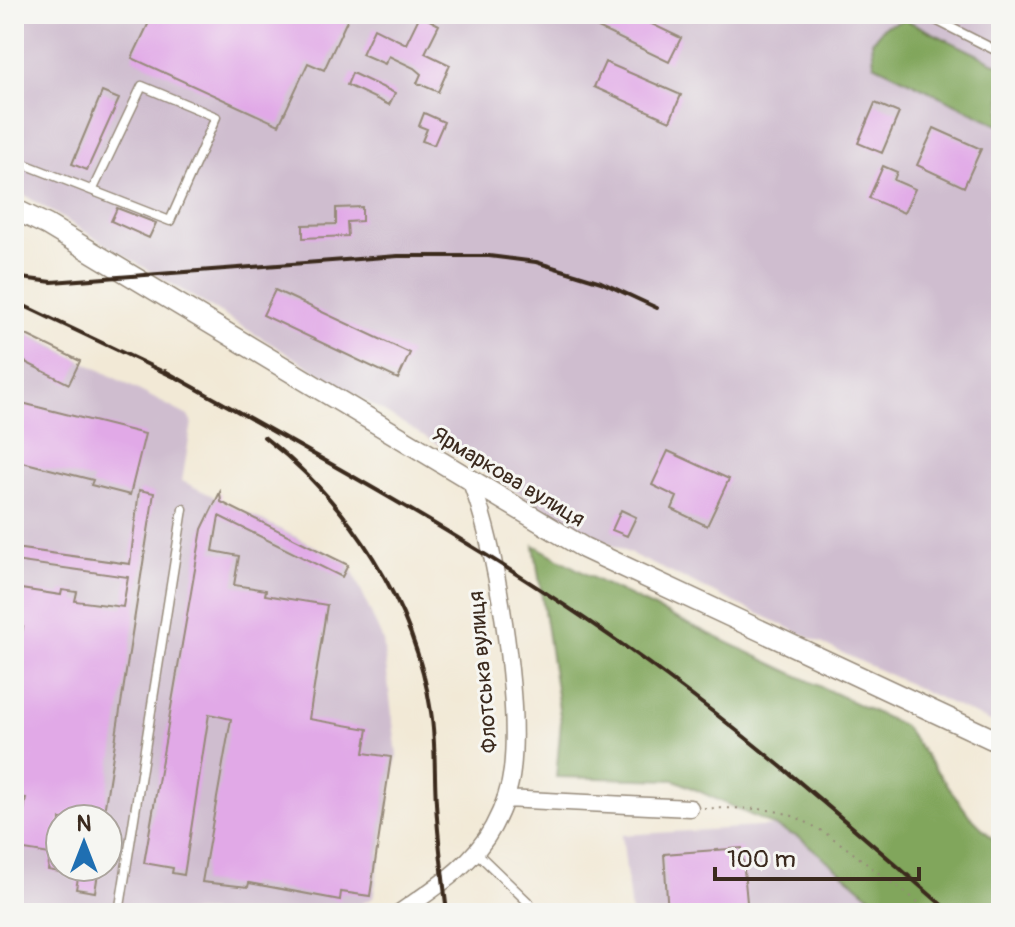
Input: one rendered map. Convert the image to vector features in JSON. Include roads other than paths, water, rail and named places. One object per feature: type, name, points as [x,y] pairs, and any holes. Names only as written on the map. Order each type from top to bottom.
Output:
[{"type":"street","name":"Ярмаркова вулиця","points":[[14,209],[47,225],[584,548],[1001,743]]},
{"type":"street","name":"Флотська вулиця","points":[[399,913],[458,870],[476,852],[492,829],[505,799],[513,751],[501,607],[482,510],[470,480]]},
{"type":"street","points":[[505,799],[690,808]]},
{"type":"lane","points":[[924,14],[1001,53]]},
{"type":"lane","points":[[14,160],[170,221],[216,117],[142,86],[93,189]]},
{"type":"lane","points":[[119,913],[183,509]]},
{"type":"lane","points":[[476,852],[529,903],[530,913]]},
{"type":"railway","points":[[14,277],[52,282],[398,256],[489,256],[536,262],[601,282],[657,308]]},
{"type":"railway","points":[[14,301],[174,377]]},
{"type":"railway","points":[[165,371],[421,516],[607,634],[740,733],[951,913]]},
{"type":"railway","points":[[264,437],[324,492],[350,524],[394,594],[410,632],[423,672],[433,723],[437,817],[447,913]]}]
